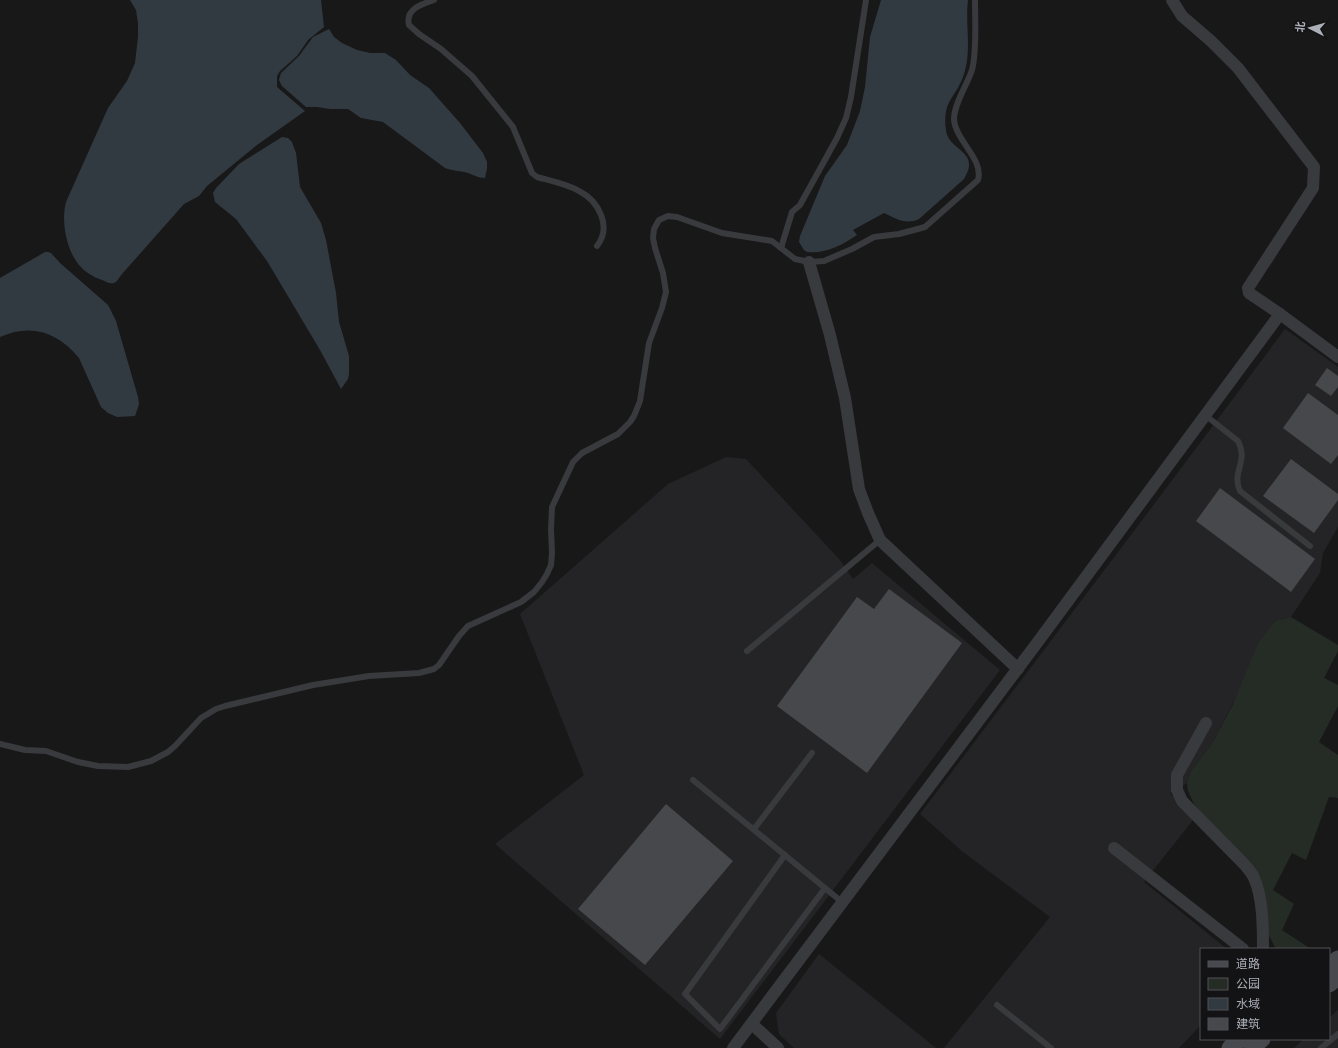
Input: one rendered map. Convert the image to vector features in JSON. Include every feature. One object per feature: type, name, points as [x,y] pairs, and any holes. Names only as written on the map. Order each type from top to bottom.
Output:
[{"type":"main road","points":[[1330,965],[1338,959]]},
{"type":"main road","points":[[1330,983],[1338,977]]},
{"type":"main road","points":[[1230,1048],[1239,1040]]},
{"type":"main road","points":[[1252,1048],[1261,1040]]},
{"type":"street","points":[[1172,0],[1182,16],[1211,41],[1238,68],[1314,167],[1313,188],[1248,288],[1249,293],[1338,357]]},
{"type":"street","points":[[809,262],[830,335],[842,385],[852,437],[859,489],[880,540],[1018,669]]},
{"type":"street","points":[[734,1048],[1018,669],[1280,314]]},
{"type":"street","points":[[1206,723],[1177,775],[1177,790],[1182,801],[1245,865],[1254,877],[1261,911],[1263,948]]},
{"type":"street","points":[[1114,848],[1242,948]]},
{"type":"street","points":[[752,1024],[778,1048]]},
{"type":"lane","points":[[434,0],[420,4],[412,10],[409,16],[409,25],[441,49],[472,76],[513,127],[532,173],[537,177],[580,191],[597,206],[602,214],[604,228],[603,237],[598,246]]},
{"type":"lane","points":[[781,248],[792,212],[800,205],[837,138],[846,118],[851,97],[866,0]]},
{"type":"lane","points":[[0,744],[25,750],[46,751],[78,762],[98,766],[113,767],[140,764],[151,761],[168,752],[201,718],[216,709],[225,706],[313,684],[369,676],[419,673],[434,669],[439,665],[468,626],[521,602],[534,592],[542,582],[551,565],[552,507],[573,462],[582,453],[618,434],[634,416],[640,401],[648,343],[662,308],[666,292],[663,273],[653,238],[654,229],[659,220],[668,216],[677,217],[722,233],[772,241],[795,259],[809,262],[824,261],[852,249],[874,237],[899,234],[925,227],[978,180],[979,171],[977,165],[957,131],[954,118],[956,109],[972,70],[975,0]]},
{"type":"lane","points":[[1205,415],[1238,441],[1241,446],[1242,459],[1237,476],[1240,491],[1310,546]]},
{"type":"lane","points":[[747,651],[880,540]]},
{"type":"lane","points":[[754,829],[812,753]]},
{"type":"lane","points":[[693,780],[842,902]]},
{"type":"lane","points":[[785,855],[685,994],[720,1029],[825,888]]},
{"type":"lane","points":[[997,1005],[1051,1048]]},
{"type":"lane","points":[[1321,1048],[1338,1034]]},
{"type":"shaded area","points":[[1285,329],[1338,367],[1338,527],[1323,553],[1320,573],[1291,617],[1275,621],[1213,742],[1191,771],[1187,783],[1170,793],[1193,820],[1144,882],[1226,948],[1200,948],[1200,1026],[1179,1048],[944,1048],[1050,917],[963,852],[920,814]]},
{"type":"shaded area","points":[[726,457],[746,459],[840,560],[853,579],[872,563],[1000,670],[720,1039],[495,844],[584,775],[520,614],[668,484]]},
{"type":"shaded area","points":[[819,954],[936,1048],[794,1048],[779,1034],[776,1013]]},
{"type":"shaded area","points":[[1338,1010],[1338,1048],[1294,1048],[1303,1040],[1330,1040],[1330,1017]]},
{"type":"green space","points":[[1291,617],[1338,645],[1338,651],[1324,678],[1338,685],[1338,706],[1319,742],[1338,755],[1338,798],[1329,797],[1306,860],[1292,853],[1273,890],[1294,904],[1282,930],[1309,948],[1275,948],[1268,934],[1263,893],[1194,804],[1188,791],[1187,783],[1191,771],[1213,742],[1233,704],[1258,643],[1275,621]]},
{"type":"water","points":[[130,0],[321,0],[324,27],[308,40],[297,56],[280,71],[277,76],[277,87],[305,111],[257,145],[207,186],[199,196],[184,204],[116,282],[111,283],[89,274],[81,268],[68,243],[64,226],[64,218],[66,202],[108,108],[127,81],[135,63],[138,23],[136,10]]},
{"type":"water","points":[[881,0],[968,0],[968,56],[964,74],[950,100],[945,120],[948,137],[952,143],[967,157],[969,162],[968,170],[964,179],[919,219],[914,221],[905,221],[884,213],[853,230],[857,235],[846,242],[821,252],[807,252],[799,242],[800,236],[825,176],[847,145],[860,111],[865,87],[870,37]]},
{"type":"water","points":[[329,29],[334,37],[342,43],[357,50],[370,53],[385,53],[396,60],[410,75],[429,88],[460,123],[483,153],[487,162],[485,178],[445,168],[383,122],[361,118],[348,109],[306,107],[282,86],[279,80],[281,73],[299,56],[313,37]]},
{"type":"water","points":[[282,137],[288,138],[292,142],[296,153],[300,187],[321,223],[326,240],[336,293],[339,322],[349,356],[348,379],[341,389],[320,350],[267,261],[236,219],[215,202],[213,193],[216,188],[239,164]]},
{"type":"water","points":[[45,252],[51,253],[60,263],[108,305],[116,321],[138,397],[139,404],[135,416],[117,417],[108,413],[101,407],[79,358],[71,349],[53,336],[43,332],[22,331],[0,337],[0,278]]},
{"type":"building","points":[[1327,368],[1338,376],[1338,387],[1331,396],[1315,385]]},
{"type":"building","points":[[1308,393],[1338,415],[1338,455],[1331,464],[1283,428]]},
{"type":"building","points":[[1291,459],[1338,494],[1338,500],[1314,533],[1263,496]]},
{"type":"building","points":[[1220,488],[1315,559],[1291,592],[1196,521]]},
{"type":"building","points":[[889,589],[962,643],[867,773],[777,706],[857,597],[874,609]]},
{"type":"building","points":[[666,804],[733,861],[645,965],[578,909]]}]
